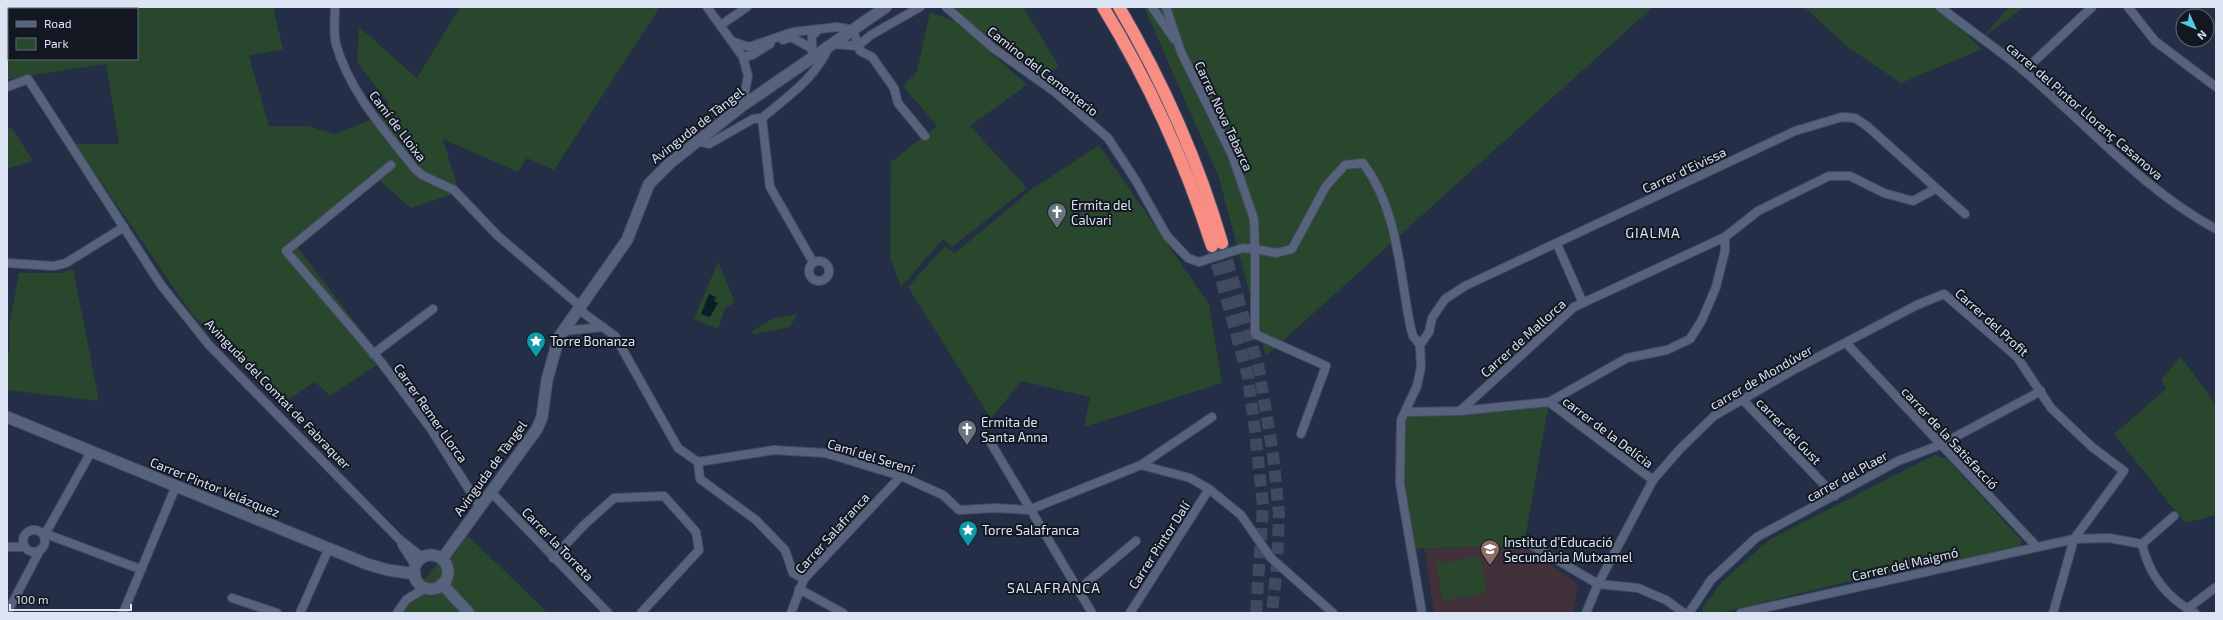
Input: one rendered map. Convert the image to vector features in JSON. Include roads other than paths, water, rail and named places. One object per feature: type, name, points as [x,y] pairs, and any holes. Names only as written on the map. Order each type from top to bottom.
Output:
[{"type":"highway","points":[[1103,7],[1124,42],[1166,127],[1202,214],[1217,245],[1211,206],[1173,108],[1119,7]]},
{"type":"main road","name":"Avinguda de Tàngel","points":[[442,559],[537,429],[542,417],[547,380],[555,346],[563,331],[627,240],[649,184],[658,173],[812,52],[831,45],[886,7]]},
{"type":"main road","name":"Carrer Pintor Velázquez","points":[[7,417],[367,564],[388,570],[418,566]]},
{"type":"main road","points":[[433,555],[442,559],[448,573],[442,584],[434,588],[425,588],[416,580],[418,566],[433,555]]},
{"type":"main road","points":[[442,584],[469,613]]},
{"type":"street","name":"Camí de Lloixa","points":[[335,7],[336,43],[349,78],[375,118],[415,169],[422,175],[454,190],[498,236],[579,308]]},
{"type":"street","points":[[707,7],[734,42],[743,57],[748,76],[742,106]]},
{"type":"street","points":[[721,25],[747,7]]},
{"type":"street","points":[[859,48],[871,35],[920,7]]},
{"type":"street","name":"Camino del Cementerio","points":[[946,7],[993,48],[1055,92],[1108,138],[1136,181],[1167,236],[1188,258],[1199,262],[1243,248],[1255,249]]},
{"type":"street","points":[[1152,7],[1180,48]]},
{"type":"street","name":"Carrer Nova Tabarca","points":[[1166,7],[1180,48],[1232,156],[1254,219],[1255,334],[1326,366],[1301,434]]},
{"type":"street","name":"carrer del Pintor Llorenç Casanova","points":[[1940,7],[2024,71],[2130,169],[2201,221],[2216,229]]},
{"type":"street","points":[[2024,71],[2092,7]]},
{"type":"street","points":[[2128,7],[2155,41],[2216,87]]},
{"type":"street","points":[[734,42],[748,47],[764,43],[777,36],[836,27],[853,30],[859,48]]},
{"type":"street","points":[[812,52],[812,36],[819,29]]},
{"type":"street","points":[[743,57],[752,55],[774,42],[791,37],[812,52]]},
{"type":"street","points":[[698,141],[709,144],[753,119],[762,118],[810,78],[824,60],[831,45],[859,48],[872,57],[894,88],[898,103],[925,136]]},
{"type":"street","name":"Avinguda del Comtat de Fabraquer","points":[[7,87],[28,79],[161,285],[209,345],[399,539],[418,566]]},
{"type":"street","name":"Carrer d'Eivissa","points":[[1420,345],[1429,332],[1432,318],[1445,299],[1465,286],[1795,131],[1842,117],[1855,118],[1867,126],[1935,189],[1965,214]]},
{"type":"street","points":[[762,118],[770,187],[813,262]]},
{"type":"street","points":[[1255,249],[1276,253],[1292,249],[1326,186],[1345,164],[1363,162],[1374,177],[1385,202],[1400,255],[1411,329],[1413,336],[1420,345],[1419,377],[1406,412],[1401,420],[1400,484],[1422,613]]},
{"type":"street","name":"Carrer Remer Llorca","points":[[391,164],[286,251],[374,354],[431,429],[480,507]]},
{"type":"street","name":"Carrer de Mallorca","points":[[1460,411],[1574,307],[1725,237],[1758,211],[1829,176],[1850,176],[1884,193],[1913,201],[1935,189]]},
{"type":"street","points":[[7,263],[54,266],[66,263],[124,226]]},
{"type":"street","points":[[1406,412],[1460,411],[1549,402],[1593,379],[1628,358],[1667,350],[1690,339],[1702,320],[1716,287],[1725,251],[1725,237]]},
{"type":"street","points":[[1557,244],[1583,303]]},
{"type":"street","name":"carrer de Mondúver","points":[[1586,613],[1598,584],[1653,480],[1680,449],[1714,416],[1795,369],[1847,344],[1917,305],[1944,294]]},
{"type":"street","name":"Carrer del Profit","points":[[1944,294],[2017,357],[2051,408],[2092,447],[2124,471],[2074,539]]},
{"type":"street","points":[[579,308],[615,336],[678,448],[698,462],[700,479],[756,520],[785,550],[793,573],[804,579]]},
{"type":"street","points":[[374,354],[433,309]]},
{"type":"street","points":[[563,331],[603,327]]},
{"type":"street","name":"carrer de la Satisfacció","points":[[1847,344],[2037,547]]},
{"type":"street","name":"carrer del Plaer","points":[[1689,613],[1711,580],[1757,537],[1898,461],[1940,445],[2041,391]]},
{"type":"street","name":"carrer del Gust","points":[[1743,400],[1835,496]]},
{"type":"street","name":"carrer de la Delícia","points":[[1549,402],[1653,480]]},
{"type":"street","points":[[1029,510],[1141,465],[1212,417]]},
{"type":"street","points":[[988,438],[1009,470],[1029,510],[1092,613]]},
{"type":"street","name":"Camí del Serení","points":[[698,462],[774,450],[825,453],[901,476],[943,495],[959,510],[995,508],[1029,510]]},
{"type":"street","points":[[7,613],[40,550],[44,546],[45,535],[91,452]]},
{"type":"street","points":[[1141,465],[1190,478],[1209,489],[1241,515],[1271,558],[1333,613]]},
{"type":"street","name":"Carrer Salafranca","points":[[791,613],[804,579],[901,476]]},
{"type":"street","points":[[124,613],[140,569],[176,486]]},
{"type":"street","name":"Carrer Pintor Dalí","points":[[1130,613],[1209,489]]},
{"type":"street","name":"Carrer la Torreta","points":[[491,492],[553,558],[608,613]]},
{"type":"street","points":[[553,558],[584,525],[614,498],[664,496],[696,532],[699,550],[641,613]]},
{"type":"street","points":[[2174,516],[2142,544],[2152,574],[2166,592],[2191,611],[2216,587]]},
{"type":"street","points":[[25,546],[24,538],[29,531],[39,530],[45,535],[140,569]]},
{"type":"street","name":"Carrer del Maigmó","points":[[1741,613],[2074,539],[2109,538],[2142,544]]},
{"type":"street","points":[[2052,613],[2074,539]]},
{"type":"street","points":[[1078,590],[1136,541]]},
{"type":"street","points":[[1528,543],[1598,584],[1638,588],[1666,600],[1684,613]]},
{"type":"street","points":[[7,547],[25,546],[33,551],[40,550]]},
{"type":"street","points":[[300,613],[329,548]]},
{"type":"street","points":[[400,612],[406,600],[425,588]]},
{"type":"street","points":[[799,589],[843,613]]},
{"type":"street","points":[[232,598],[277,613]]},
{"type":"water","points":[[709,294],[716,297],[714,301],[718,303],[710,317],[701,314]]},
{"type":"tunnel","points":[[1222,243],[1259,369],[1273,454],[1279,514],[1277,564],[1272,613]]},
{"type":"tunnel","points":[[1212,246],[1248,377],[1255,431],[1263,506],[1256,613]]},
{"type":"place","name":"Ermita del Calvari","points":[[1057,229]]},
{"type":"place","name":"Torre Bonanza","points":[[536,358]]},
{"type":"place","name":"Ermita de Santa Anna","points":[[967,446]]},
{"type":"place","name":"Torre Salafranca","points":[[968,547]]},
{"type":"place","name":"Institut d'Educació Secundària Mutxamel","points":[[1490,566]]},
{"type":"district","name":"GIALMA","points":[[1653,233]]},
{"type":"district","name":"SALAFRANCA","points":[[1054,588]]}]
